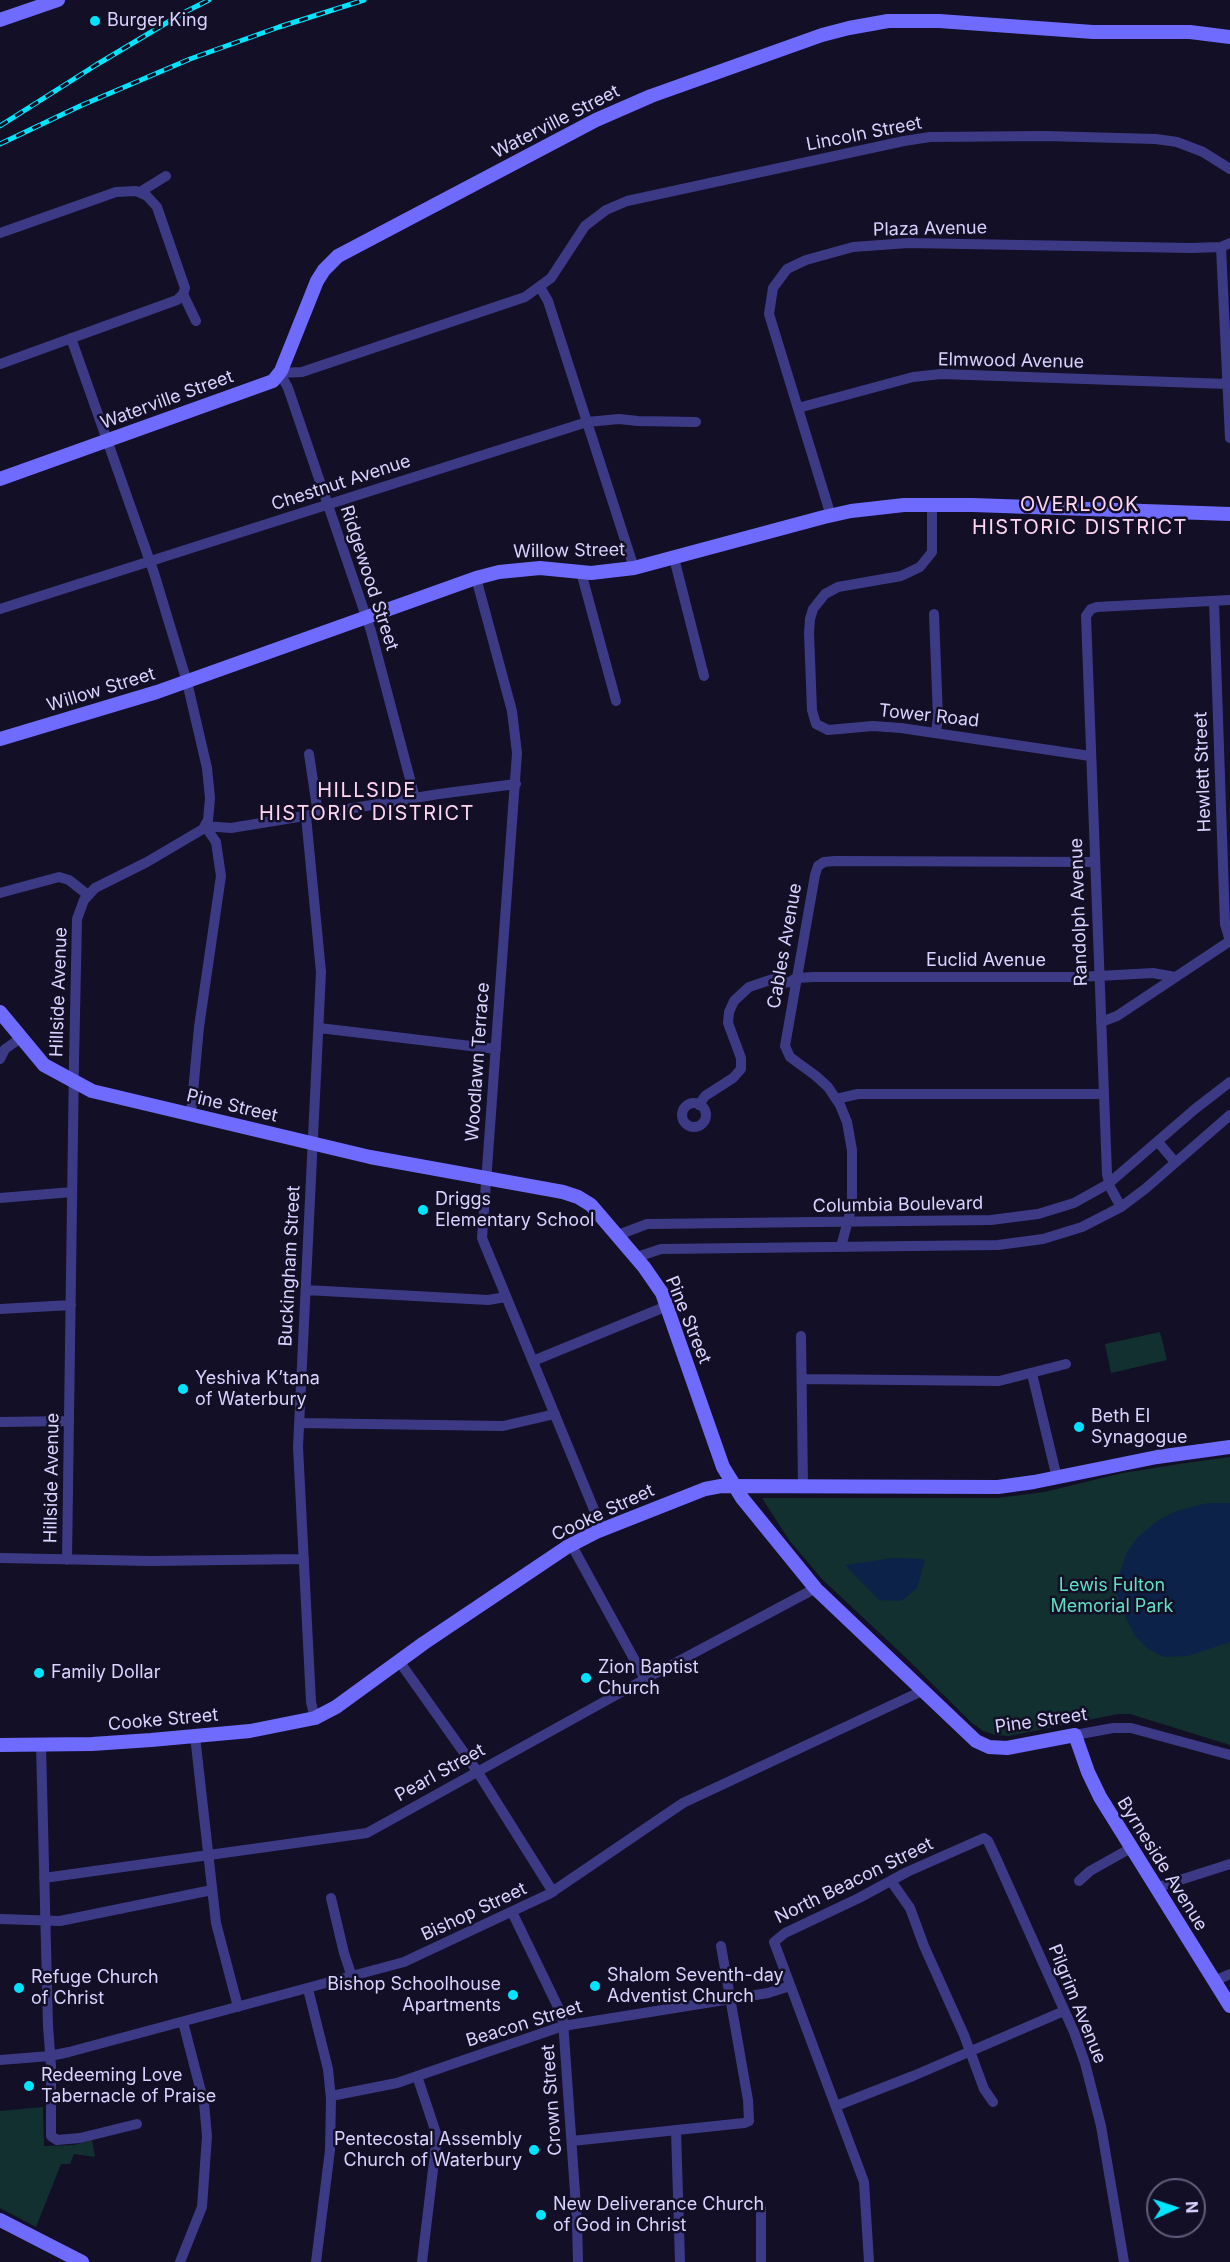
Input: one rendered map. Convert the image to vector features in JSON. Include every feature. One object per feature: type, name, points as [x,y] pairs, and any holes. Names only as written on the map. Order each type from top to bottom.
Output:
[{"type":"street","points":[[0,20],[58,0]]},
{"type":"street","name":"Waterville Street","points":[[0,479],[276,379],[317,281],[329,264],[343,254],[612,112],[651,96],[812,39],[863,25],[909,20],[1093,32],[1190,32],[1230,37]]},
{"type":"street","name":"Lincoln Street","points":[[540,287],[551,278],[585,226],[606,210],[627,201],[930,136],[1156,139],[1178,142],[1203,152],[1230,169]]},
{"type":"street","points":[[140,192],[166,176]]},
{"type":"street","points":[[0,233],[116,192],[128,190],[140,192],[153,200],[160,212],[185,283],[183,294],[195,321]]},
{"type":"street","name":"Plaza Avenue","points":[[831,516],[769,314],[773,288],[787,269],[806,260],[853,247],[908,243],[1191,248],[1225,245]]},
{"type":"street","points":[[1225,245],[1230,438]]},
{"type":"street","points":[[280,373],[296,374],[314,369],[519,299],[540,287],[549,301],[634,568]]},
{"type":"street","points":[[0,363],[169,303],[183,294]]},
{"type":"street","points":[[71,338],[150,562],[188,682],[210,783],[210,811],[205,826]]},
{"type":"street","name":"Ridgewood Street","points":[[280,373],[288,388],[366,617],[415,798]]},
{"type":"street","name":"Elmwood Avenue","points":[[798,408],[913,377],[941,374],[1228,384]]},
{"type":"street","name":"Chestnut Avenue","points":[[0,609],[587,422],[619,419],[696,422]]},
{"type":"street","name":"Willow Street","points":[[0,739],[188,682],[476,578],[513,570],[540,568],[610,572],[634,568],[831,516],[876,508],[932,505],[1230,514]]},
{"type":"street","name":"Tower Road","points":[[932,505],[933,548],[925,563],[905,575],[846,584],[820,598],[813,609],[809,633],[814,720],[819,727],[832,730],[883,726],[1090,756]]},
{"type":"street","points":[[674,558],[704,676]]},
{"type":"street","points":[[581,572],[616,701]]},
{"type":"street","name":"Woodlawn Terrace","points":[[476,578],[514,720],[517,753],[482,1238],[602,1529]]},
{"type":"street","points":[[1214,601],[1230,600]]},
{"type":"street","name":"Randolph Avenue","points":[[1121,1207],[1108,1184],[1085,623],[1087,613],[1091,609],[1102,606],[1214,601]]},
{"type":"street","name":"Hewlett Street","points":[[1214,601],[1225,792],[1225,924],[1230,941]]},
{"type":"street","points":[[934,614],[938,718],[936,732]]},
{"type":"street","points":[[309,754],[318,814]]},
{"type":"street","points":[[0,893],[59,877],[69,880],[88,895],[98,885],[147,862],[205,826],[231,828],[516,784]]},
{"type":"street","name":"Buckingham Street","points":[[306,816],[321,964],[298,1447],[311,1702],[315,1718]]},
{"type":"street","points":[[191,1114],[199,1028],[221,876],[216,842],[205,826]]},
{"type":"street","name":"Cables Avenue","points":[[841,1247],[852,1205],[851,1140],[847,1122],[836,1099],[822,1081],[790,1057],[786,1049],[786,1036],[817,867],[824,862],[1094,862]]},
{"type":"street","name":"Hillside Avenue","points":[[67,1560],[76,925],[82,904],[88,895]]},
{"type":"street","points":[[1101,1022],[1117,1016],[1230,941]]},
{"type":"street","name":"Euclid Avenue","points":[[699,1105],[705,1096],[733,1078],[741,1069],[741,1058],[729,1023],[729,1012],[734,1001],[749,987],[780,976],[788,975],[796,978],[1080,977],[1153,973],[1175,978]]},
{"type":"street","name":"Pine Street","points":[[0,1012],[44,1065],[73,1082],[99,1093],[370,1157],[563,1192],[578,1197],[595,1208],[637,1257],[658,1286],[723,1467],[733,1486],[816,1588],[971,1738],[989,1747],[1007,1748],[1113,1728],[1131,1728],[1230,1755]]},
{"type":"street","points":[[319,1028],[496,1049]]},
{"type":"street","points":[[0,1059],[4,1049],[21,1038]]},
{"type":"street","name":"Columbia Boulevard","points":[[618,1235],[647,1224],[991,1220],[1026,1217],[1074,1203],[1108,1184],[1230,1082]]},
{"type":"street","points":[[836,1099],[858,1094],[1104,1094]]},
{"type":"street","points":[[637,1257],[661,1249],[1016,1244],[1074,1230],[1121,1207],[1230,1115]]},
{"type":"street","points":[[1158,1142],[1175,1162]]},
{"type":"street","points":[[0,1198],[72,1192]]},
{"type":"street","points":[[306,1290],[492,1300],[506,1297]]},
{"type":"street","points":[[0,1309],[70,1305]]},
{"type":"street","points":[[533,1361],[667,1306]]},
{"type":"street","points":[[801,1336],[803,1487]]},
{"type":"street","points":[[802,1379],[999,1381],[1066,1364]]},
{"type":"street","points":[[1032,1374],[1057,1478]]},
{"type":"street","points":[[299,1423],[503,1426],[555,1414]]},
{"type":"street","points":[[0,1422],[69,1421]]},
{"type":"street","name":"Cooke Street","points":[[0,1745],[121,1742],[195,1736],[260,1729],[315,1718],[336,1707],[399,1661],[571,1544],[602,1529],[705,1489],[733,1486],[986,1488],[1057,1478],[1157,1457],[1230,1447]]},
{"type":"street","points":[[571,1544],[645,1679]]},
{"type":"street","points":[[0,1558],[151,1562],[304,1560]]},
{"type":"street","name":"Pearl Street","points":[[44,1878],[367,1833],[645,1679],[816,1588]]},
{"type":"street","points":[[399,1661],[477,1771],[553,1892]]},
{"type":"street","name":"Bishop Street","points":[[0,2060],[50,2056],[404,1962],[553,1892],[683,1803],[922,1690]]},
{"type":"street","points":[[195,1736],[217,1929],[238,2007]]},
{"type":"street","name":"Byrneside Avenue","points":[[1075,1736],[1095,1789],[1230,2006]]},
{"type":"street","points":[[41,1744],[51,2135],[53,2139],[80,2138],[137,2124]]},
{"type":"street","name":"North Beacon Street","points":[[790,1986],[776,1949],[775,1940],[891,1881],[985,1838]]},
{"type":"street","name":"Pilgrim Avenue","points":[[985,1838],[990,1844],[1064,2010],[1085,2063],[1098,2112],[1124,2262]]},
{"type":"street","points":[[1079,1881],[1090,1871],[1131,1848]]},
{"type":"street","points":[[1155,1888],[1230,1864]]},
{"type":"street","points":[[891,1881],[910,1908],[984,2089],[993,2102]]},
{"type":"street","points":[[0,1919],[60,1921],[212,1890]]},
{"type":"street","points":[[331,1899],[352,1977]]},
{"type":"street","name":"Crown Street","points":[[512,1912],[558,2007],[563,2026],[578,2262]]},
{"type":"street","points":[[572,2141],[749,2121],[748,2100],[721,1946]]},
{"type":"street","points":[[1215,1981],[1230,1974]]},
{"type":"street","points":[[729,1998],[790,1986],[864,2182],[867,2202],[868,2262]]},
{"type":"street","points":[[308,1989],[328,2069],[331,2096],[330,2150],[316,2262]]},
{"type":"street","name":"Beacon Street","points":[[331,2096],[392,2085],[563,2026],[729,1998]]},
{"type":"street","points":[[836,2106],[969,2052],[1064,2010]]},
{"type":"street","points":[[180,2262],[202,2207],[207,2136],[204,2103],[183,2022]]},
{"type":"street","points":[[417,2076],[437,2136],[422,2262]]},
{"type":"street","points":[[676,2130],[680,2262]]},
{"type":"street","points":[[761,2208],[761,2262]]},
{"type":"street","points":[[0,2220],[82,2262]]},
{"type":"green space","points":[[1160,1332],[1167,1360],[1111,1373],[1105,1344]]},
{"type":"green space","name":"Lewis Fulton Memorial Park","points":[[1230,1457],[1230,1745],[1130,1714],[1118,1714],[1009,1736],[983,1731],[822,1579],[789,1540],[762,1498],[997,1498],[1044,1492],[1123,1473]]},
{"type":"green space","points":[[43,2107],[44,2146],[74,2145],[92,2140],[95,2157],[74,2154],[70,2164],[61,2164],[36,2227],[0,2208],[0,2111]]},
{"type":"water","points":[[1208,1503],[1230,1503],[1230,1642],[1188,1656],[1164,1657],[1148,1649],[1136,1637],[1125,1617],[1116,1592],[1119,1575],[1127,1552],[1138,1537],[1157,1521],[1176,1511]]},
{"type":"water","points":[[893,1558],[925,1559],[917,1588],[901,1601],[879,1600],[845,1565]]},
{"type":"railway","points":[[0,126],[96,65],[209,0]]},
{"type":"railway","points":[[0,144],[80,106],[190,59],[364,0]]},
{"type":"place","name":"Burger King","points":[[95,21]]},
{"type":"place","name":"Driggs Elementary School","points":[[423,1210]]},
{"type":"place","name":"Yeshiva K’tana of Waterbury","points":[[183,1389]]},
{"type":"place","name":"Beth El Synagogue","points":[[1079,1427]]},
{"type":"place","name":"Family Dollar","points":[[39,1673]]},
{"type":"place","name":"Zion Baptist Church","points":[[586,1678]]},
{"type":"place","name":"Shalom Seventh-day Adventist Church","points":[[595,1986]]},
{"type":"place","name":"Refuge Church of Christ","points":[[19,1988]]},
{"type":"place","name":"Bishop Schoolhouse Apartments","points":[[513,1995]]},
{"type":"place","name":"Redeeming Love Tabernacle of Praise","points":[[29,2086]]},
{"type":"place","name":"Pentecostal Assembly Church of Waterbury","points":[[534,2150]]},
{"type":"place","name":"New Deliverance Church of God in Christ","points":[[541,2215]]},
{"type":"district","name":"OVERLOOK HISTORIC DISTRICT","points":[[1080,516]]},
{"type":"district","name":"HILLSIDE HISTORIC DISTRICT","points":[[367,802]]}]
